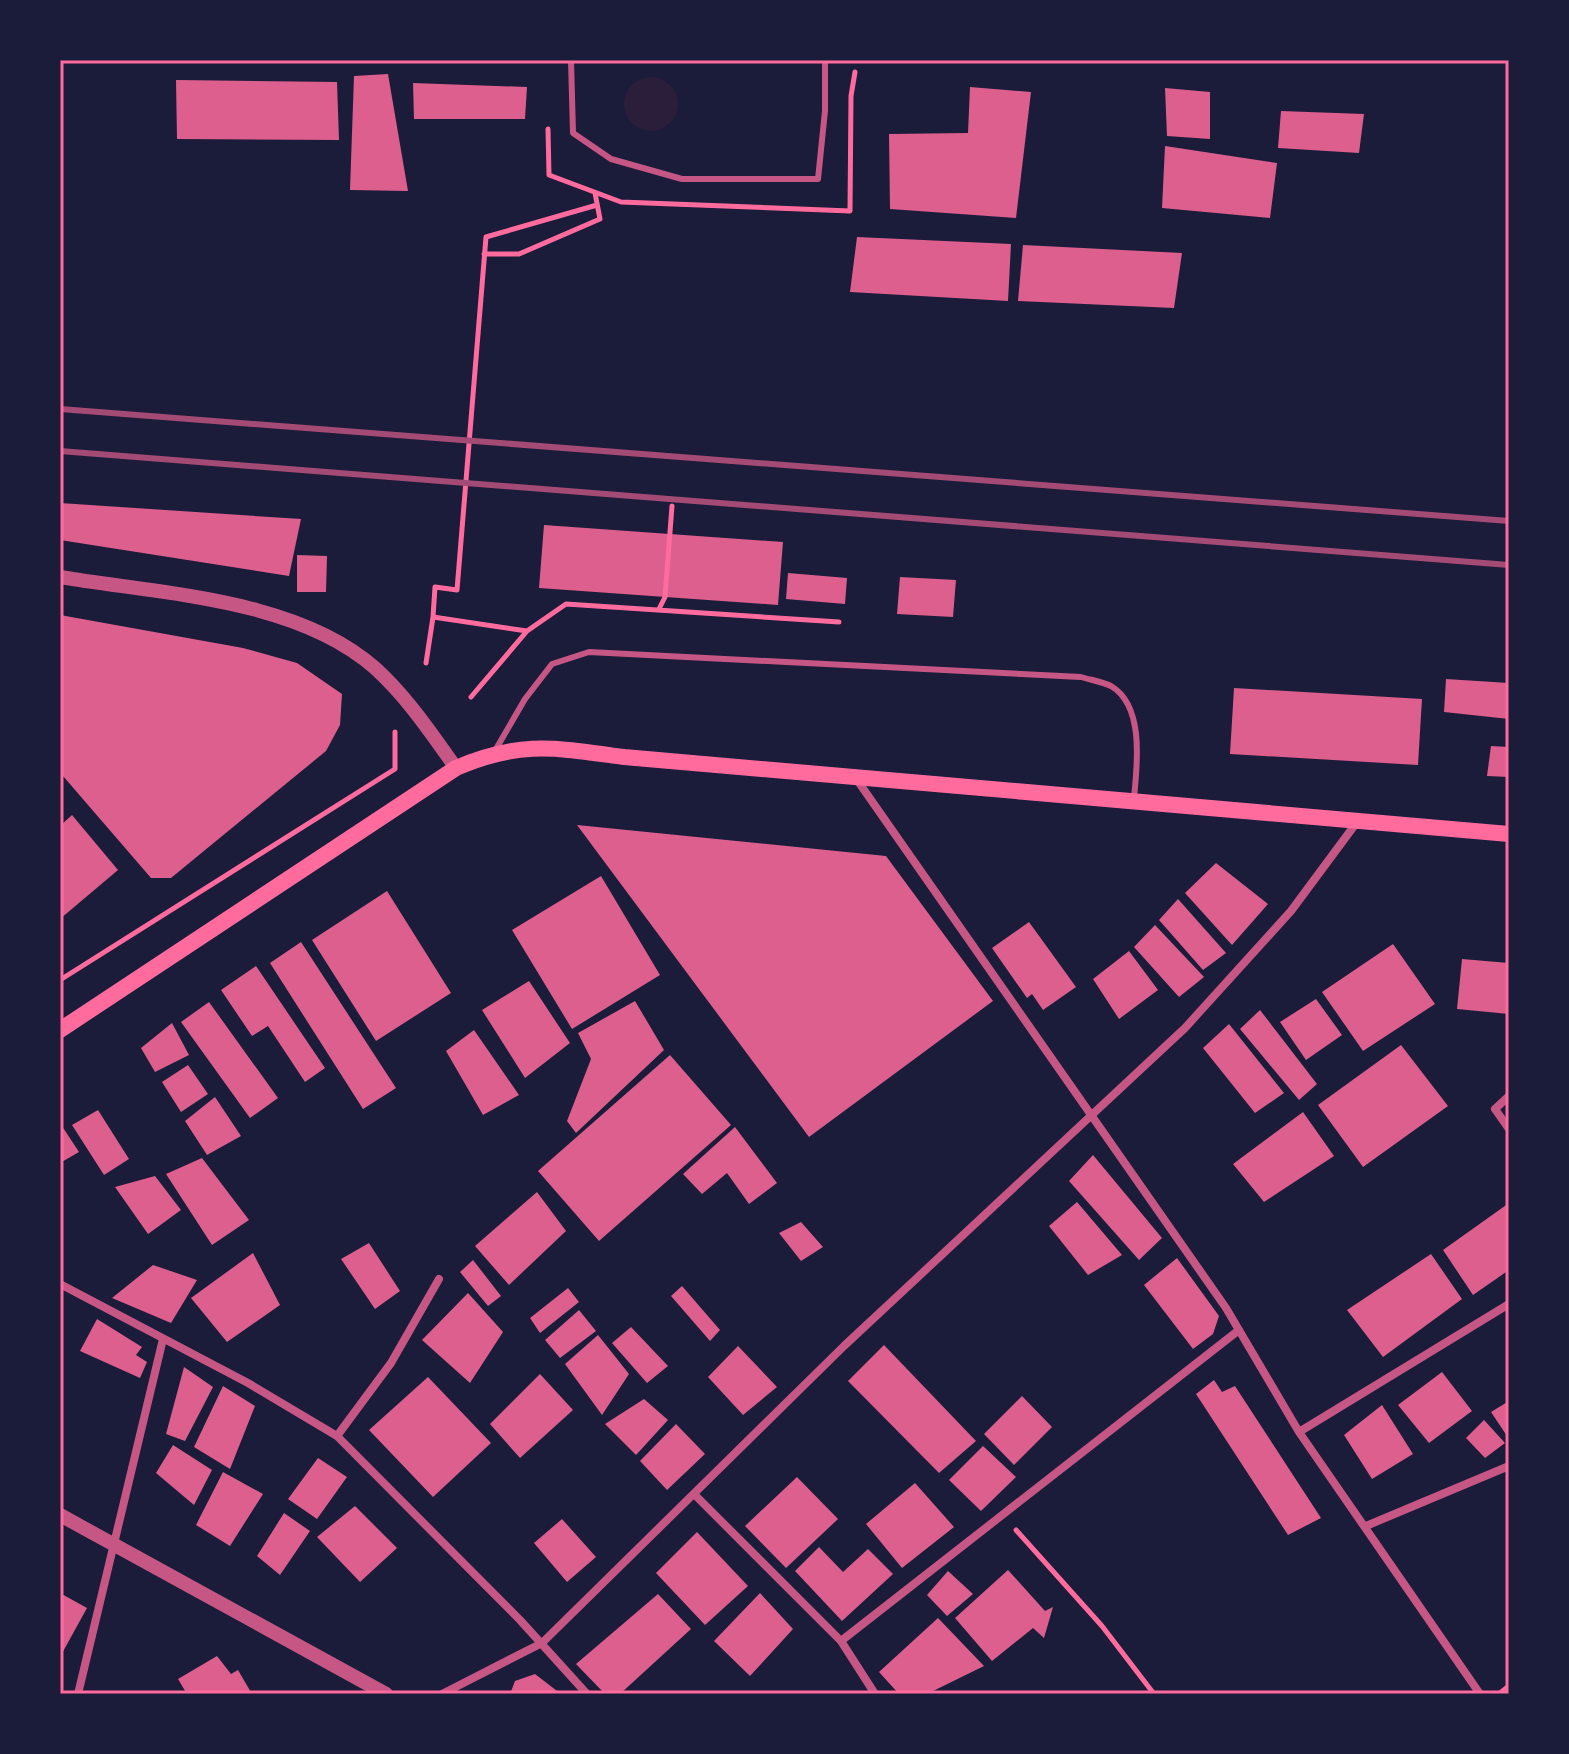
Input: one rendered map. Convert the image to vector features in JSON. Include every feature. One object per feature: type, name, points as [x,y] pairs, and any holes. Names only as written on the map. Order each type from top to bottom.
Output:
[{"type":"main road","points":[[60,1030],[456,768],[494,753],[541,746],[624,757],[1509,834]]},
{"type":"street","points":[[60,577],[253,609],[294,622],[340,643],[375,668],[407,703],[456,768]]},
{"type":"street","points":[[855,777],[1239,1330],[1299,1432],[1480,1694]]},
{"type":"street","points":[[442,1694],[542,1643],[844,1346],[1092,1118],[1241,969],[1291,911],[1358,820]]},
{"type":"street","points":[[1509,1096],[1495,1109],[1509,1129]]},
{"type":"street","points":[[337,1436],[391,1363],[439,1279]]},
{"type":"street","points":[[60,1284],[337,1436],[542,1643],[587,1694]]},
{"type":"street","points":[[1299,1432],[1509,1304]]},
{"type":"street","points":[[841,1641],[1239,1330]]},
{"type":"street","points":[[78,1694],[163,1339]]},
{"type":"street","points":[[1366,1526],[1509,1466]]},
{"type":"street","points":[[694,1494],[841,1641],[875,1694]]},
{"type":"street","points":[[60,1515],[386,1694]]},
{"type":"lane","points":[[571,60],[573,133],[611,159],[682,179],[818,179],[825,111],[825,60]]},
{"type":"lane","points":[[494,753],[525,699],[552,664],[589,652],[1081,677],[1113,687],[1129,710],[1138,749],[1134,801]]},
{"type":"path","points":[[484,254],[519,254],[600,219],[595,193]]},
{"type":"path","points":[[426,663],[435,587],[457,590],[486,237],[583,206],[597,205]]},
{"type":"path","points":[[659,609],[665,597],[672,506]]},
{"type":"path","points":[[471,697],[527,631],[566,604],[839,622]]},
{"type":"path","points":[[433,617],[527,631]]},
{"type":"path","points":[[60,980],[395,769],[395,732]]},
{"type":"path","points":[[1002,1514],[1102,1626],[1154,1694]]},
{"type":"shaded area","points":[[651,77],[670,85],[678,104],[670,123],[651,131],[632,123],[624,104],[632,85]]},
{"type":"building","points":[[388,74],[408,191],[350,190],[354,76]]},
{"type":"building","points":[[176,80],[337,82],[339,140],[177,139]]},
{"type":"building","points":[[413,83],[527,87],[525,119],[414,119]]},
{"type":"building","points":[[970,87],[1031,92],[1016,218],[890,209],[889,134],[968,133]]},
{"type":"building","points":[[1165,88],[1210,92],[1210,139],[1167,136]]},
{"type":"building","points":[[1281,111],[1364,114],[1359,153],[1278,148]]},
{"type":"building","points":[[1165,146],[1277,163],[1270,218],[1162,208]]},
{"type":"building","points":[[857,237],[1011,244],[1008,301],[850,292]]},
{"type":"building","points":[[1023,245],[1182,253],[1174,308],[1018,301]]},
{"type":"building","points":[[60,503],[301,519],[289,576],[60,540]]},
{"type":"building","points":[[544,525],[783,542],[778,605],[539,588]]},
{"type":"building","points":[[297,555],[327,556],[326,592],[297,592]]},
{"type":"building","points":[[788,573],[847,578],[845,604],[786,599]]},
{"type":"building","points":[[900,577],[956,580],[953,617],[897,614]]},
{"type":"building","points":[[60,615],[243,648],[297,663],[342,694],[340,725],[326,751],[171,878],[151,878],[63,776],[60,777]]},
{"type":"building","points":[[1446,679],[1509,683],[1509,719],[1444,712]]},
{"type":"building","points":[[1234,688],[1422,699],[1418,765],[1230,754]]},
{"type":"building","points":[[1491,746],[1509,747],[1509,777],[1487,776]]},
{"type":"building","points":[[72,815],[118,870],[60,919],[60,826]]},
{"type":"building","points":[[577,825],[886,856],[993,1001],[809,1137]]},
{"type":"building","points":[[1216,863],[1268,904],[1232,945],[1185,893]]},
{"type":"building","points":[[601,876],[660,975],[572,1029],[512,930]]},
{"type":"building","points":[[387,891],[451,993],[376,1041],[312,940]]},
{"type":"building","points":[[1178,899],[1226,953],[1203,970],[1159,920]]},
{"type":"building","points":[[1029,922],[1076,987],[1043,1010],[1032,994],[1027,998],[992,948]]},
{"type":"building","points":[[1155,925],[1204,977],[1179,997],[1134,947]]},
{"type":"building","points":[[301,942],[396,1088],[363,1109],[270,963]]},
{"type":"building","points":[[1393,944],[1435,1004],[1363,1051],[1322,992]]},
{"type":"building","points":[[1129,951],[1158,990],[1119,1019],[1093,979]]},
{"type":"building","points":[[1462,959],[1509,963],[1509,1014],[1457,1009]]},
{"type":"building","points":[[256,966],[325,1068],[305,1082],[268,1026],[252,1036],[221,990]]},
{"type":"building","points":[[529,981],[570,1043],[525,1078],[482,1010]]},
{"type":"building","points":[[1316,999],[1342,1035],[1306,1060],[1280,1022]]},
{"type":"building","points":[[635,1001],[664,1050],[576,1133],[567,1121],[591,1059],[578,1033]]},
{"type":"building","points":[[209,1002],[278,1098],[250,1118],[181,1022]]},
{"type":"building","points":[[1260,1010],[1317,1084],[1299,1100],[1240,1029]]},
{"type":"building","points":[[172,1023],[189,1055],[155,1072],[141,1048]]},
{"type":"building","points":[[1229,1024],[1284,1093],[1255,1113],[1203,1048]]},
{"type":"building","points":[[474,1030],[519,1095],[483,1115],[446,1051]]},
{"type":"building","points":[[1401,1045],[1448,1106],[1363,1167],[1318,1105]]},
{"type":"building","points":[[670,1055],[731,1125],[599,1241],[538,1171]]},
{"type":"building","points":[[188,1065],[208,1094],[181,1112],[162,1082]]},
{"type":"building","points":[[215,1097],[241,1136],[207,1155],[185,1121]]},
{"type":"building","points":[[98,1110],[129,1159],[104,1175],[72,1125]]},
{"type":"building","points":[[1303,1112],[1334,1156],[1264,1202],[1233,1164]]},
{"type":"building","points":[[60,1123],[79,1152],[60,1163]]},
{"type":"building","points":[[735,1127],[777,1183],[749,1204],[727,1173],[702,1194],[683,1174]]},
{"type":"building","points":[[1093,1155],[1162,1238],[1139,1260],[1069,1181]]},
{"type":"building","points":[[202,1158],[249,1220],[212,1245],[166,1174]]},
{"type":"building","points":[[155,1176],[181,1210],[148,1234],[115,1187]]},
{"type":"building","points":[[537,1192],[566,1231],[509,1285],[475,1246]]},
{"type":"building","points":[[1077,1202],[1122,1255],[1088,1275],[1049,1226]]},
{"type":"building","points":[[1509,1203],[1509,1270],[1473,1295],[1443,1250]]},
{"type":"building","points":[[801,1222],[823,1247],[801,1261],[779,1233]]},
{"type":"building","points":[[369,1243],[400,1291],[375,1309],[341,1259]]},
{"type":"building","points":[[253,1253],[280,1305],[227,1342],[191,1298]]},
{"type":"building","points":[[1431,1254],[1462,1299],[1383,1357],[1347,1310]]},
{"type":"building","points":[[1177,1258],[1219,1316],[1213,1334],[1193,1349],[1144,1285]]},
{"type":"building","points":[[473,1260],[501,1296],[488,1306],[460,1272]]},
{"type":"building","points":[[153,1265],[197,1280],[171,1323],[112,1298]]},
{"type":"building","points":[[682,1286],[720,1330],[710,1341],[671,1296]]},
{"type":"building","points":[[568,1288],[579,1302],[540,1333],[530,1318]]},
{"type":"building","points":[[468,1293],[503,1332],[470,1383],[422,1340]]},
{"type":"building","points":[[579,1310],[596,1331],[560,1358],[545,1340]]},
{"type":"building","points":[[97,1319],[142,1347],[136,1355],[147,1362],[140,1378],[80,1351]]},
{"type":"building","points":[[631,1327],[668,1366],[647,1383],[612,1343]]},
{"type":"building","points":[[598,1335],[629,1374],[602,1415],[565,1364]]},
{"type":"building","points":[[884,1345],[976,1441],[939,1473],[848,1381]]},
{"type":"building","points":[[738,1346],[777,1387],[743,1415],[708,1377]]},
{"type":"building","points":[[184,1367],[213,1387],[185,1441],[166,1434]]},
{"type":"building","points":[[1442,1372],[1472,1411],[1429,1443],[1398,1405]]},
{"type":"building","points":[[540,1374],[573,1410],[520,1458],[490,1424]]},
{"type":"building","points":[[428,1377],[491,1443],[433,1497],[369,1430]]},
{"type":"building","points":[[1214,1380],[1222,1392],[1235,1386],[1321,1518],[1288,1535],[1196,1394]]},
{"type":"building","points":[[223,1386],[255,1406],[230,1469],[194,1447]]},
{"type":"building","points":[[1022,1396],[1052,1427],[1014,1465],[984,1434]]},
{"type":"building","points":[[644,1399],[668,1420],[636,1455],[605,1424]]},
{"type":"building","points":[[1509,1401],[1509,1439],[1491,1412]]},
{"type":"building","points":[[1382,1405],[1413,1454],[1372,1479],[1344,1435]]},
{"type":"building","points":[[1484,1420],[1505,1443],[1485,1458],[1466,1438]]},
{"type":"building","points":[[676,1424],[705,1454],[667,1490],[640,1461]]},
{"type":"building","points":[[173,1445],[212,1470],[194,1505],[156,1473]]},
{"type":"building","points":[[983,1446],[1016,1477],[981,1511],[949,1480]]},
{"type":"building","points":[[318,1458],[347,1477],[317,1519],[288,1499]]},
{"type":"building","points":[[223,1472],[263,1494],[230,1546],[196,1525]]},
{"type":"building","points":[[797,1477],[838,1519],[786,1568],[745,1526]]},
{"type":"building","points":[[915,1483],[954,1527],[902,1568],[866,1524]]},
{"type":"building","points":[[355,1506],[397,1548],[360,1582],[317,1537]]},
{"type":"building","points":[[284,1513],[310,1531],[280,1575],[257,1556]]},
{"type":"building","points":[[562,1519],[596,1557],[567,1582],[534,1543]]},
{"type":"building","points":[[697,1532],[748,1586],[705,1625],[656,1573]]},
{"type":"building","points":[[819,1547],[843,1572],[868,1549],[893,1574],[842,1621],[795,1571]]},
{"type":"building","points":[[1008,1570],[1045,1611],[1053,1607],[1044,1638],[1033,1628],[992,1661],[955,1618]]},
{"type":"building","points":[[948,1571],[973,1594],[947,1616],[927,1595]]},
{"type":"building","points":[[60,1593],[87,1608],[60,1657]]},
{"type":"building","points":[[760,1593],[793,1629],[750,1676],[714,1641]]},
{"type":"building","points":[[658,1594],[691,1629],[620,1694],[605,1694],[576,1664]]},
{"type":"building","points":[[938,1618],[984,1666],[927,1694],[899,1694],[879,1672]]},
{"type":"building","points":[[217,1656],[231,1674],[238,1670],[252,1694],[187,1694],[178,1679]]},
{"type":"building","points":[[535,1674],[561,1694],[510,1694],[515,1681]]},
{"type":"railway","points":[[60,409],[1509,521]]},
{"type":"railway","points":[[60,451],[1509,565]]}]
